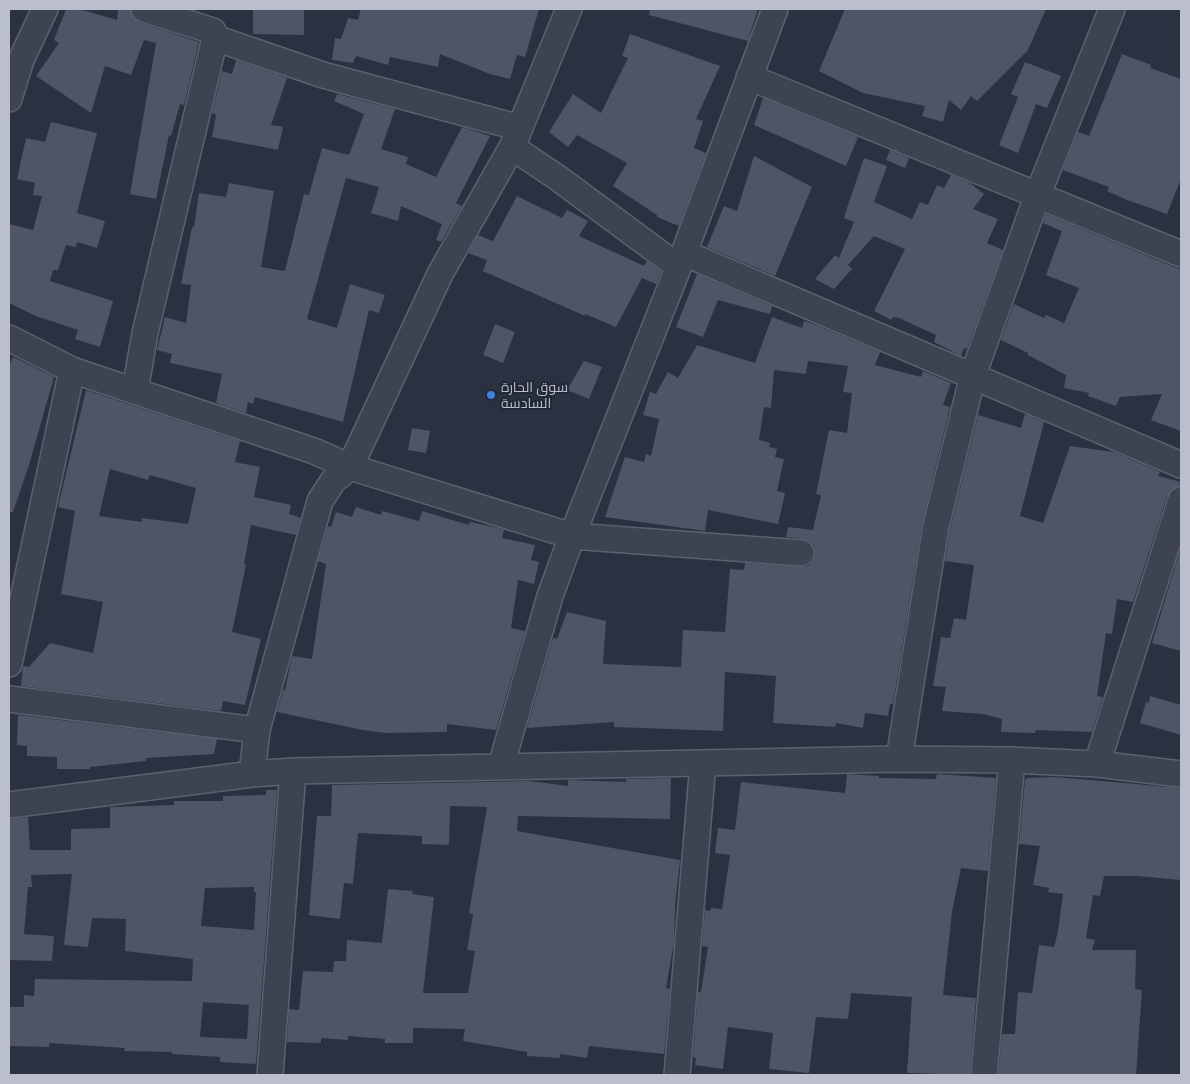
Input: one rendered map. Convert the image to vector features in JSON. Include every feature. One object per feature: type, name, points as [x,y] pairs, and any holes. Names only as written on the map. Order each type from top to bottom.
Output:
[{"type":"street","points":[[9,99],[22,60],[45,9]]},
{"type":"street","points":[[144,9],[215,26],[323,75],[516,137],[558,178],[680,260],[973,375],[1181,465]]},
{"type":"street","points":[[252,774],[257,730],[320,501],[333,481],[350,467],[440,274],[516,137],[569,9]]},
{"type":"street","points":[[501,766],[550,596],[750,77],[774,9]]},
{"type":"street","points":[[899,759],[936,526],[973,375],[1038,194],[1112,9]]},
{"type":"street","points":[[135,391],[147,323],[215,26]]},
{"type":"street","points":[[750,77],[1181,254]]},
{"type":"street","points":[[9,338],[72,370],[314,451],[350,467],[572,536],[801,552]]},
{"type":"street","points":[[9,664],[72,370]]},
{"type":"street","points":[[1097,764],[1181,500]]},
{"type":"street","points":[[9,699],[257,730]]},
{"type":"street","points":[[9,805],[252,774],[293,771],[899,759],[1012,760],[1097,764],[1181,774]]},
{"type":"street","points":[[984,1075],[1012,760]]},
{"type":"street","points":[[677,1075],[703,763]]},
{"type":"street","points":[[270,1075],[293,771]]},
{"type":"building","points":[[66,9],[79,9],[117,20],[118,9],[130,9],[133,18],[139,22],[199,42],[184,105],[180,104],[171,136],[169,135],[156,199],[130,194],[156,43],[144,40],[131,75],[105,66],[91,113],[36,76],[59,43],[54,40]]},
{"type":"building","points":[[253,9],[304,9],[304,35],[253,34]]},
{"type":"building","points":[[361,9],[539,9],[525,57],[517,55],[510,79],[490,74],[440,54],[438,67],[390,57],[388,65],[356,56],[353,63],[332,60],[335,38],[341,39],[348,18],[358,20]]},
{"type":"building","points":[[650,9],[758,9],[748,41],[649,15]]},
{"type":"building","points":[[845,9],[1046,9],[1028,50],[977,101],[971,96],[961,110],[949,100],[943,122],[922,116],[925,106],[863,93],[819,71]]},
{"type":"building","points":[[630,34],[720,66],[696,119],[703,121],[694,148],[706,153],[679,226],[657,217],[657,215],[613,186],[627,163],[577,135],[568,147],[549,132],[573,94],[601,113],[628,58],[622,56]]},
{"type":"building","points":[[1122,54],[1151,65],[1150,68],[1181,79],[1181,179],[1167,214],[1127,200],[1107,191],[1109,187],[1063,170],[1078,132],[1089,136]]},
{"type":"building","points":[[236,60],[287,78],[271,125],[283,127],[278,150],[212,137],[216,115],[212,113],[222,71],[232,74]]},
{"type":"building","points":[[1025,62],[1061,76],[1047,108],[1036,104],[1018,153],[999,145],[1018,97],[1011,94]]},
{"type":"building","points":[[337,94],[395,109],[381,149],[408,157],[406,164],[436,177],[462,127],[490,136],[456,203],[462,206],[441,242],[436,240],[442,224],[401,206],[398,221],[371,213],[379,187],[346,178],[307,319],[337,328],[350,284],[385,295],[379,313],[369,310],[343,422],[255,397],[253,404],[248,402],[246,413],[216,403],[222,374],[170,363],[172,354],[157,350],[165,317],[186,323],[191,285],[181,284],[192,227],[194,227],[199,193],[226,197],[229,183],[274,191],[261,267],[285,271],[304,194],[309,195],[322,148],[349,155],[364,114],[334,101]]},
{"type":"building","points":[[763,98],[858,137],[846,166],[754,125]]},
{"type":"building","points":[[51,122],[97,133],[77,213],[105,221],[97,248],[77,242],[76,247],[66,245],[58,270],[53,270],[50,281],[113,301],[100,347],[75,339],[78,330],[36,316],[9,303],[9,224],[33,230],[42,196],[33,195],[35,183],[17,179],[26,138],[45,142]]},
{"type":"building","points":[[890,150],[909,158],[905,168],[886,160]]},
{"type":"building","points":[[754,156],[812,187],[775,276],[707,247],[724,206],[737,211]]},
{"type":"building","points":[[864,158],[887,166],[874,202],[912,219],[920,202],[928,205],[937,185],[944,188],[951,175],[970,183],[984,194],[973,209],[998,219],[987,243],[1003,250],[967,349],[964,348],[961,356],[934,342],[936,335],[899,318],[893,317],[891,320],[874,311],[905,249],[874,236],[848,265],[852,269],[834,289],[815,279],[835,255],[839,258],[854,222],[844,218]]},
{"type":"building","points":[[517,196],[562,218],[567,210],[588,221],[579,236],[644,266],[647,261],[661,272],[656,284],[642,278],[616,327],[585,314],[585,316],[483,271],[487,260],[468,253],[478,235],[493,241]]},
{"type":"building","points":[[1046,214],[1181,270],[1181,431],[1151,420],[1162,394],[1120,397],[1116,406],[1088,396],[1089,393],[1064,388],[1066,375],[1001,340],[1014,304],[1044,318],[1046,315],[1064,323],[1079,288],[1046,275],[1062,231],[1043,223]]},
{"type":"building","points":[[697,274],[772,306],[770,314],[718,300],[703,337],[676,327]]},
{"type":"building","points":[[772,317],[802,328],[804,321],[880,352],[875,365],[921,377],[923,371],[951,383],[943,405],[950,407],[922,524],[893,704],[890,704],[888,716],[865,713],[863,728],[836,723],[835,727],[773,723],[776,676],[725,672],[723,731],[614,727],[614,722],[527,728],[553,638],[557,639],[567,612],[606,621],[603,664],[681,667],[683,630],[725,632],[730,569],[744,570],[745,563],[800,567],[808,566],[813,561],[815,554],[814,546],[803,539],[786,537],[788,527],[813,530],[821,495],[816,494],[829,430],[847,433],[852,393],[843,392],[848,366],[808,361],[806,374],[774,370],[771,408],[764,407],[759,440],[770,443],[769,447],[777,449],[775,457],[784,459],[777,491],[785,493],[778,524],[708,510],[705,531],[605,517],[625,457],[644,462],[646,454],[651,456],[659,419],[643,415],[650,392],[656,394],[668,372],[678,378],[697,345],[755,363]]},
{"type":"building","points":[[495,324],[515,332],[503,363],[483,355]]},
{"type":"building","points":[[13,357],[54,377],[29,465],[13,512],[9,512],[9,365]]},
{"type":"building","points":[[584,361],[602,367],[589,399],[567,390]]},
{"type":"building","points":[[86,390],[240,441],[235,462],[260,467],[254,497],[291,505],[289,514],[301,518],[296,535],[251,525],[244,564],[246,565],[232,632],[261,639],[245,705],[223,701],[221,711],[21,686],[23,666],[29,667],[50,643],[93,653],[103,602],[61,594],[75,511],[58,507]],"holes":[[[110,469],[148,480],[150,475],[196,488],[188,524],[142,518],[142,522],[99,516]]]},
{"type":"building","points":[[1025,414],[1044,422],[1020,516],[1043,523],[1070,446],[1114,452],[1160,472],[1158,476],[1181,482],[1181,486],[1172,489],[1167,496],[1133,602],[1117,599],[1112,634],[1106,633],[1097,696],[1103,697],[1092,732],[1036,730],[1035,733],[1001,732],[1002,719],[983,714],[942,711],[946,687],[933,686],[941,637],[950,638],[954,618],[966,620],[974,565],[945,561],[950,529],[978,415],[1021,428]]},
{"type":"building","points":[[412,428],[430,431],[426,453],[408,450]]},
{"type":"building","points":[[356,507],[381,515],[382,511],[419,521],[422,511],[469,525],[470,522],[504,530],[502,538],[535,545],[531,560],[539,562],[534,584],[518,580],[511,628],[525,631],[496,730],[447,724],[447,732],[386,733],[277,712],[283,690],[285,690],[292,656],[312,659],[326,564],[318,561],[328,526],[331,527],[336,512],[352,517]]},
{"type":"building","points":[[1181,547],[1181,651],[1152,643]]},
{"type":"building","points":[[1150,696],[1181,705],[1181,735],[1140,723],[1146,702],[1149,703]]},
{"type":"building","points":[[18,715],[217,739],[214,754],[146,758],[146,761],[90,767],[90,769],[57,769],[57,757],[27,756],[27,746],[17,745]]},
{"type":"building","points":[[847,774],[879,776],[879,778],[936,779],[937,774],[996,778],[988,871],[961,868],[952,912],[943,995],[976,998],[970,1075],[907,1073],[912,997],[851,993],[848,1019],[816,1017],[809,1073],[769,1069],[773,1033],[728,1027],[723,1069],[695,1065],[696,1058],[693,1057],[698,992],[701,992],[708,947],[702,946],[705,910],[710,911],[711,908],[722,909],[730,855],[715,853],[718,828],[735,830],[741,782],[845,793]]},
{"type":"building","points":[[1055,777],[1181,788],[1181,880],[1137,876],[1104,876],[1100,896],[1093,895],[1086,938],[1095,940],[1092,950],[1136,950],[1135,989],[1142,990],[1136,1075],[998,1075],[1002,1034],[1015,1034],[1018,992],[1032,993],[1039,945],[1054,947],[1058,931],[1063,894],[1048,892],[1049,888],[1033,885],[1040,846],[1019,844],[1025,780],[1027,778]]},
{"type":"building","points":[[671,778],[670,819],[518,816],[517,831],[680,860],[675,906],[674,942],[666,988],[670,989],[664,1054],[589,1046],[587,1058],[560,1054],[560,1058],[527,1056],[527,1052],[463,1041],[465,1029],[413,1028],[413,1043],[385,1043],[385,1039],[348,1036],[348,1040],[321,1038],[321,1043],[287,1042],[289,1009],[299,1010],[303,971],[333,972],[334,961],[346,961],[347,940],[382,943],[388,889],[413,891],[412,894],[434,897],[423,993],[468,993],[475,951],[467,950],[473,914],[469,913],[487,807],[450,806],[449,845],[422,844],[422,836],[358,833],[353,884],[344,883],[340,919],[309,915],[317,816],[331,816],[332,785],[529,781],[568,786],[568,780],[626,782],[626,779]]},
{"type":"building","points":[[266,790],[277,790],[256,1064],[220,1062],[220,1057],[172,1054],[172,1052],[124,1051],[125,1048],[49,1043],[49,1047],[9,1046],[9,1007],[24,1007],[24,995],[34,996],[35,979],[192,981],[193,959],[125,951],[126,919],[92,918],[88,947],[64,945],[72,874],[31,875],[32,887],[28,887],[24,934],[54,936],[52,961],[9,960],[9,819],[28,817],[30,850],[71,850],[71,829],[110,828],[110,807],[174,805],[174,801],[223,801],[223,796],[266,795]],"holes":[[[254,887],[254,892],[256,892],[254,930],[201,926],[205,888]],[[203,1002],[249,1005],[247,1039],[200,1037]]]},
{"type":"place","name":"سوق الحارة السادسة","points":[[491,395]]}]
